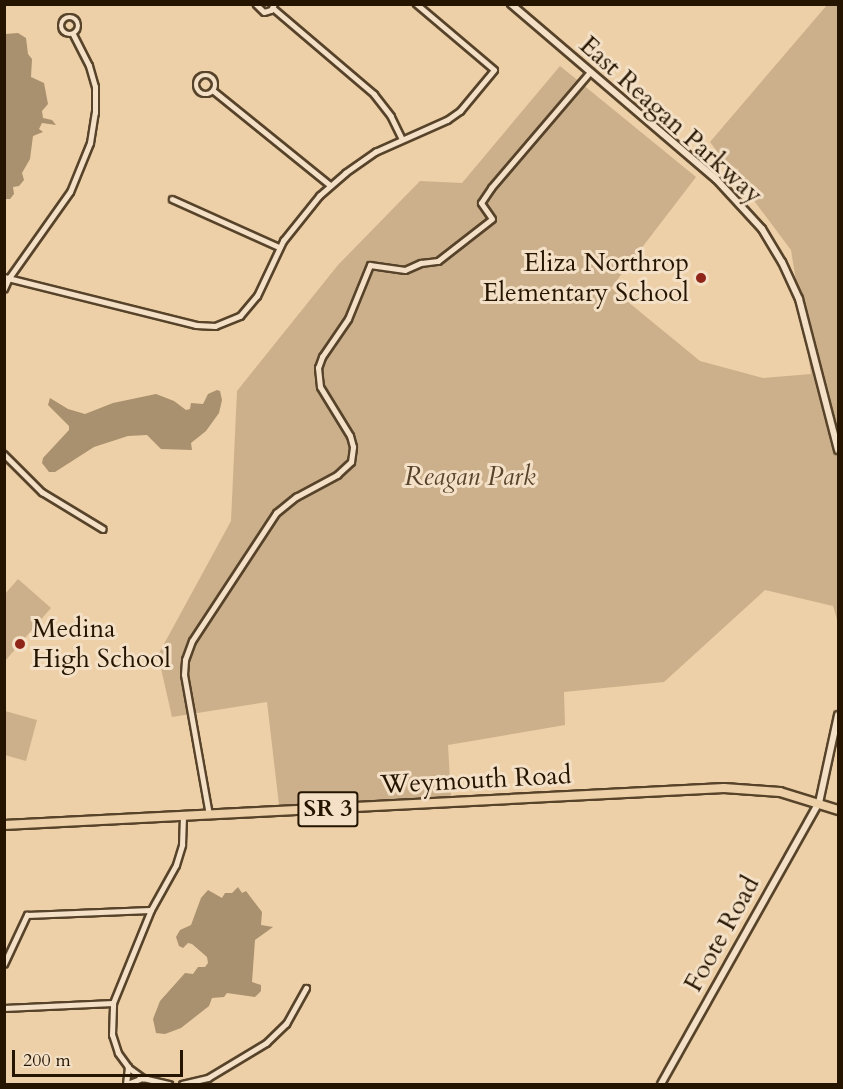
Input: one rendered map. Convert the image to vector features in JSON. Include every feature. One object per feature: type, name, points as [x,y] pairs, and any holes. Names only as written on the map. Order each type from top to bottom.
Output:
[{"type":"main road","name":"Weymouth Road","points":[[4,825],[724,788],[770,791],[819,802],[838,810]]},
{"type":"street","points":[[256,4],[264,12],[274,6],[374,94],[391,116],[402,139]]},
{"type":"street","points":[[7,278],[196,325],[215,326],[233,321],[252,304],[279,247],[306,209],[330,185],[360,162],[402,139],[436,126],[457,113],[494,70],[416,4]]},
{"type":"street","name":"East Reagan Parkway","points":[[511,4],[725,187],[753,217],[773,246],[791,280],[805,319],[838,450]]},
{"type":"street","points":[[68,17],[75,18],[79,26],[73,35],[63,33],[60,27],[62,20],[68,17]]},
{"type":"street","points":[[4,290],[7,278],[70,192],[90,143],[95,113],[95,87],[89,66],[73,35]]},
{"type":"street","points":[[209,815],[184,675],[185,660],[192,641],[276,513],[296,497],[337,475],[352,458],[353,447],[350,436],[320,387],[318,368],[348,319],[370,265],[405,270],[421,263],[438,261],[492,219],[481,203],[590,72]]},
{"type":"street","points":[[204,75],[212,77],[216,84],[214,91],[202,94],[197,89],[198,80],[204,75]]},
{"type":"street","points":[[214,91],[330,185]]},
{"type":"street","points":[[172,199],[279,247]]},
{"type":"street","points":[[4,454],[42,492],[104,529]]},
{"type":"street","points":[[819,802],[838,714]]},
{"type":"street","name":"Foote Road","points":[[661,1084],[819,802]]},
{"type":"street","points":[[169,1084],[143,1078],[128,1067],[118,1053],[112,1035],[113,1003],[151,910],[180,855],[183,816]]},
{"type":"street","points":[[4,964],[27,915],[151,910]]},
{"type":"street","points":[[182,1084],[208,1078],[266,1043],[286,1024],[306,988]]},
{"type":"street","points":[[4,1008],[113,1003]]},
{"type":"street","points":[[128,1067],[127,1084],[143,1078]]},
{"type":"green space","name":"Reagan Park","points":[[827,5],[838,5],[838,623],[833,606],[765,590],[664,682],[564,692],[565,725],[448,745],[451,796],[279,805],[267,702],[172,717],[158,655],[231,521],[237,391],[338,265],[420,181],[462,183],[560,66],[696,177],[611,288],[700,361],[763,378],[811,374],[791,250],[710,142]]},
{"type":"green space","points":[[18,579],[51,608],[5,661],[5,594]]},
{"type":"green space","points":[[5,711],[37,720],[26,761],[5,755]]},
{"type":"shaded area","points":[[18,33],[26,38],[28,54],[32,59],[31,77],[44,83],[48,104],[42,111],[43,118],[52,120],[56,125],[42,123],[39,129],[43,132],[33,136],[30,159],[22,173],[24,180],[19,186],[13,187],[14,194],[10,199],[5,199],[5,34]]},
{"type":"shaded area","points":[[220,391],[222,400],[219,413],[206,431],[191,443],[192,450],[161,449],[147,435],[128,436],[94,447],[55,472],[49,472],[42,463],[43,458],[69,430],[69,426],[48,405],[50,398],[68,409],[85,414],[113,403],[156,394],[174,401],[186,410],[190,409],[191,403],[203,404],[208,394]]},
{"type":"shaded area","points":[[238,887],[242,893],[246,891],[262,912],[261,925],[273,927],[255,940],[252,982],[261,985],[261,991],[255,997],[227,993],[224,997],[212,998],[209,1006],[181,1028],[165,1034],[156,1033],[153,1019],[160,1001],[185,973],[193,974],[198,967],[205,967],[208,963],[207,957],[192,944],[188,943],[183,948],[179,946],[176,937],[180,930],[191,925],[201,898],[208,890],[222,898],[225,893],[232,893]]},
{"type":"place","name":"Eliza Northrop Elementary School","points":[[701,278]]},
{"type":"place","name":"Medina High School","points":[[20,644]]}]
